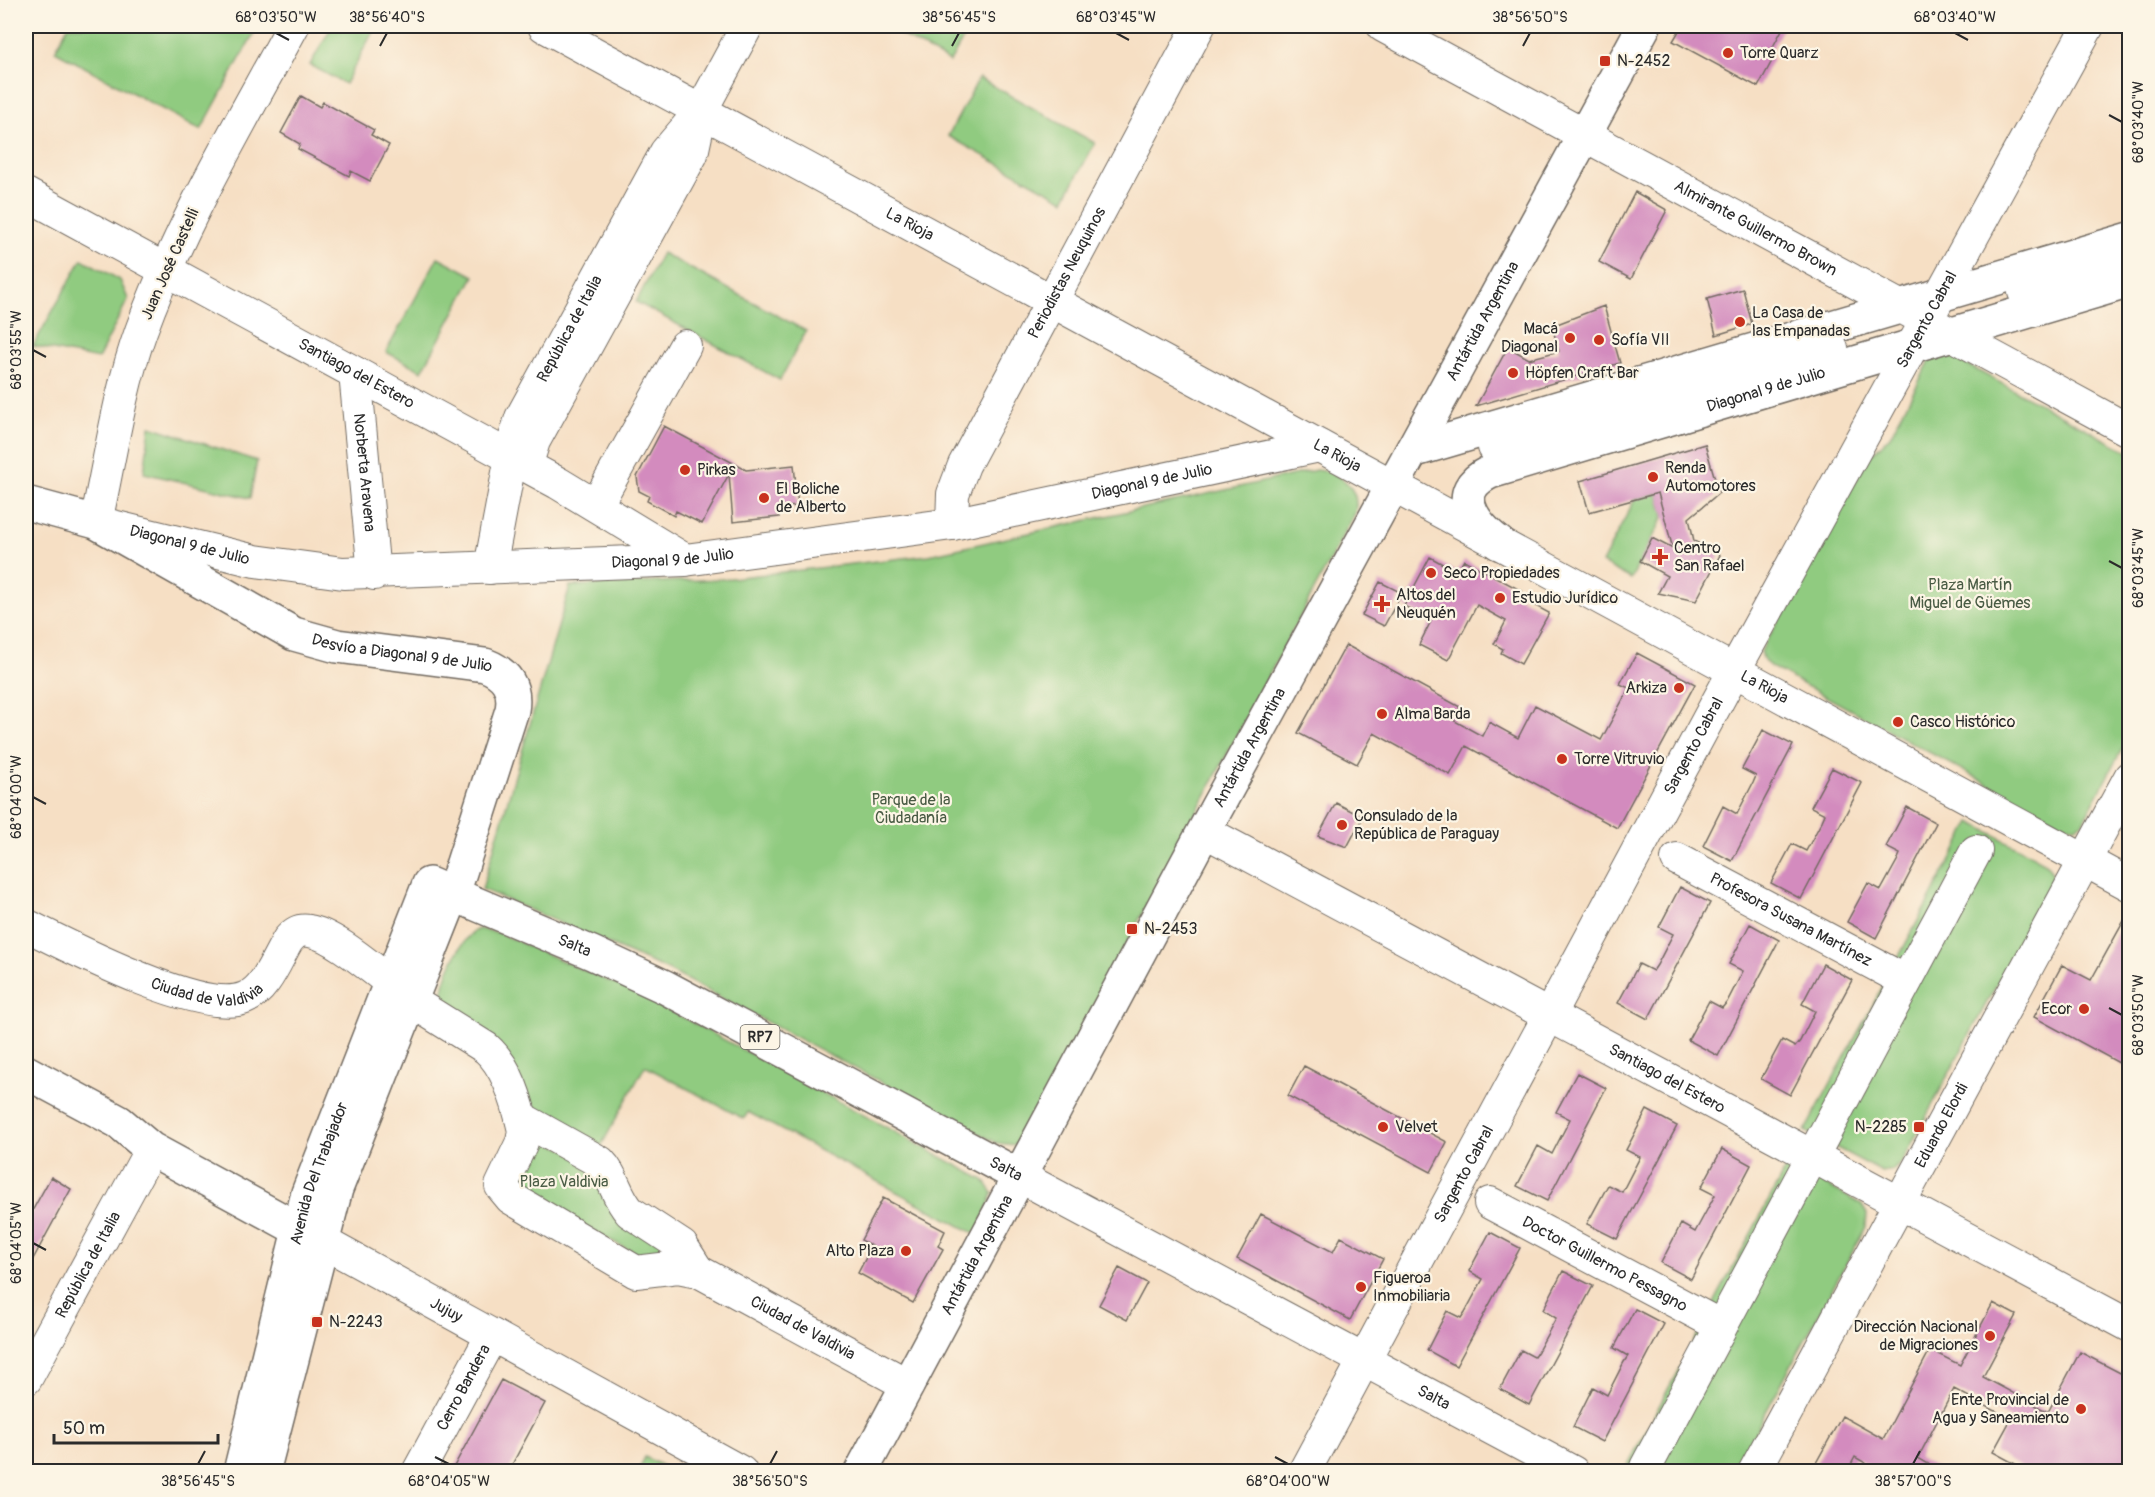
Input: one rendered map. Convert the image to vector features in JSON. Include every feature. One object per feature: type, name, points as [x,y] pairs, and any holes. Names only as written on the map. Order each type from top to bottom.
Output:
[{"type":"main road","name":"Antártida Argentina","points":[[861,1472],[1204,831],[1644,26]]},
{"type":"main road","name":"Diagonal 9 de Julio","points":[[1412,451],[1494,448],[2025,291],[2130,239]]},
{"type":"main road","name":"Diagonal 9 de Julio","points":[[1926,320],[2025,291],[2130,281]]},
{"type":"main road","name":"Diagonal 9 de Julio","points":[[1494,448],[1477,481],[1469,503],[1470,512],[1479,527],[1499,543]]},
{"type":"main road","name":"Diagonal 9 de Julio","points":[[26,502],[96,522]]},
{"type":"main road","name":"Desvío a Diagonal 9 de Julio","points":[[96,522],[294,633],[337,646],[485,665],[502,674],[509,682],[513,692],[512,710],[441,889]]},
{"type":"main road","name":"Avenida Del Trabajador","points":[[240,1472],[309,1235],[346,1160],[401,991],[441,889]]},
{"type":"main road","name":"Salta","points":[[441,889],[665,987],[1020,1177]]},
{"type":"main road","name":"Jujuy","points":[[26,1072],[119,1122],[151,1149],[309,1235]]},
{"type":"main road","name":"Jujuy","points":[[26,1098],[121,1148],[151,1149]]},
{"type":"main road","name":"Avenida Del Trabajador","points":[[263,1472],[309,1235]]},
{"type":"street","name":"Juan José Castelli","points":[[96,522],[132,357],[166,270],[189,217],[293,26]]},
{"type":"street","name":"La Rioja","points":[[544,26],[2130,885]]},
{"type":"street","name":"República de Italia","points":[[498,567],[518,461],[521,418],[666,152],[701,111],[747,26]]},
{"type":"street","name":"Periodistas Neuquinos","points":[[952,524],[952,501],[958,478],[1199,26]]},
{"type":"street","name":"Almirante Guillermo Brown","points":[[1383,26],[2130,431]]},
{"type":"street","name":"Sargento Cabral","points":[[1304,1472],[1734,671],[2088,26]]},
{"type":"street","name":"Santiago del Estero","points":[[26,194],[597,504],[686,560]]},
{"type":"street","points":[[2025,291],[2130,260]]},
{"type":"street","points":[[597,504],[685,346]]},
{"type":"street","name":"Norberta Aravena","points":[[355,373],[374,574]]},
{"type":"street","name":"Diagonal 9 de Julio","points":[[96,522],[284,567],[343,573],[374,574],[686,560],[952,524],[1319,446]]},
{"type":"street","name":"Eduardo Elordi","points":[[1754,1472],[2130,777]]},
{"type":"street","name":"Santiago del Estero","points":[[1204,831],[2130,1326]]},
{"type":"street","points":[[1646,1467],[1976,851]]},
{"type":"street","name":"Profesora Susana Martínez","points":[[1677,858],[1906,981]]},
{"type":"street","name":"Ciudad de Valdivia","points":[[26,925],[128,972],[209,999],[230,1002],[246,998],[256,991],[295,932],[306,930],[327,938],[495,1056],[504,1069],[524,1131],[522,1142],[501,1186],[504,1193],[625,1267],[636,1272],[678,1267],[698,1271],[908,1385]]},
{"type":"street","name":"Ciudad de Valdivia","points":[[521,1119],[600,1162],[607,1169],[623,1205],[682,1246],[698,1271]]},
{"type":"street","name":"República de Italia","points":[[26,1379],[151,1149]]},
{"type":"street","name":"Salta","points":[[1020,1177],[1573,1472]]},
{"type":"street","name":"Doctor Guillermo Pessagno","points":[[1490,1203],[1721,1326]]},
{"type":"street","name":"Jujuy","points":[[309,1235],[741,1472]]},
{"type":"street","name":"Cerro Bandera","points":[[418,1472],[492,1335]]},
{"type":"green space","points":[[68,26],[245,26],[255,31],[201,130],[55,51]]},
{"type":"green space","points":[[332,26],[376,26],[345,84],[310,65]]},
{"type":"green space","points":[[885,26],[970,26],[950,62]]},
{"type":"green space","points":[[979,78],[1095,143],[1064,200],[948,136]]},
{"type":"green space","points":[[662,253],[806,331],[780,380],[636,302]]},
{"type":"green space","points":[[438,257],[474,276],[422,371],[386,352]]},
{"type":"green space","points":[[82,259],[120,280],[128,299],[98,359],[33,346]]},
{"type":"green space","name":"Plaza Martín Miguel de Güemes","points":[[1945,353],[2129,452],[2129,736],[2083,822],[2076,826],[2064,825],[1771,667],[1764,661],[1761,651],[1869,457],[1890,436],[1932,357]]},
{"type":"green space","points":[[150,426],[257,461],[250,498],[144,473]]},
{"type":"green space","name":"Parque de la Ciudadanía","points":[[1316,470],[1333,474],[1347,483],[1355,496],[1355,513],[1025,1135],[1015,1145],[997,1143],[668,970],[482,889],[570,586],[723,579],[929,555]]},
{"type":"green space","points":[[1658,493],[1664,516],[1631,579],[1602,563],[1635,499]]},
{"type":"green space","points":[[1971,822],[2046,863],[2052,873],[2052,880],[1902,1162],[1893,1170],[1882,1172],[1805,1131]]},
{"type":"green space","points":[[479,929],[496,932],[645,997],[984,1180],[993,1193],[977,1235],[748,1112],[744,1119],[645,1066],[601,1146],[534,1108],[443,999],[445,982],[459,949],[472,933]]},
{"type":"green space","name":"Plaza Valdivia","points":[[535,1136],[586,1159],[676,1247],[648,1260],[515,1190]]},
{"type":"green space","points":[[1788,1164],[1861,1204],[1867,1214],[1866,1227],[1734,1471],[1624,1472]]},
{"type":"green space","points":[[645,1457],[672,1471],[638,1471]]},
{"type":"building","name":"Torre Quarz","points":[[1682,26],[1784,26],[1768,56],[1773,59],[1758,87],[1673,41]]},
{"type":"building","points":[[301,96],[320,107],[323,102],[374,130],[371,135],[389,145],[370,181],[351,171],[349,176],[298,149],[300,144],[281,133]]},
{"type":"building","points":[[1635,192],[1667,210],[1631,279],[1599,262]]},
{"type":"building","points":[[1743,289],[1752,324],[1716,335],[1707,299]]},
{"type":"building","points":[[1604,306],[1620,363],[1476,406],[1508,347],[1529,359],[1559,351],[1552,326]]},
{"type":"building","name":"Pirkas","points":[[664,426],[746,470],[794,465],[798,506],[778,508],[779,517],[733,522],[729,474],[702,524],[676,511],[674,516],[647,501],[649,496],[639,491],[637,477]]},
{"type":"building","points":[[1705,444],[1719,493],[1689,518],[1694,541],[1720,555],[1696,601],[1658,593],[1667,576],[1640,561],[1652,538],[1673,549],[1658,493],[1589,512],[1580,481]]},
{"type":"building","points":[[1430,557],[1457,572],[1464,560],[1522,591],[1519,597],[1549,613],[1521,664],[1501,653],[1503,649],[1494,644],[1506,621],[1477,605],[1448,660],[1419,645],[1431,621],[1404,606]]},
{"type":"building","name":"Altos del Neuquén","points":[[1380,582],[1402,593],[1384,626],[1362,615]]},
{"type":"building","points":[[1346,645],[1460,707],[1453,720],[1482,736],[1489,722],[1518,738],[1535,705],[1601,740],[1629,688],[1620,684],[1637,653],[1695,684],[1617,828],[1466,746],[1450,775],[1374,733],[1357,764],[1298,733]]},
{"type":"building","points":[[1763,730],[1793,745],[1732,861],[1703,846],[1723,806],[1737,814],[1756,776],[1742,769]]},
{"type":"building","points":[[1832,768],[1862,783],[1801,899],[1771,883],[1792,844],[1806,851],[1822,821],[1825,814],[1811,807]]},
{"type":"building","name":"Consulado de la República de Paraguay","points":[[1336,803],[1363,817],[1347,847],[1318,836]]},
{"type":"building","points":[[1907,807],[1936,823],[1876,938],[1847,922],[1868,883],[1881,890],[1897,861],[1900,854],[1886,847]]},
{"type":"building","points":[[1680,887],[1710,903],[1648,1019],[1618,1003],[1639,964],[1653,971],[1657,965],[1673,934],[1659,927]]},
{"type":"building","name":"Ecor","points":[[2130,910],[2130,1069],[2034,1017],[2062,965],[2091,980]]},
{"type":"building","points":[[1750,924],[1779,940],[1718,1056],[1688,1040],[1709,1001],[1722,1008],[1727,1002],[1743,971],[1729,964]]},
{"type":"building","points":[[1823,964],[1852,980],[1790,1095],[1761,1079],[1782,1040],[1795,1047],[1800,1041],[1815,1011],[1802,1004]]},
{"type":"building","name":"Velvet","points":[[1304,1066],[1447,1142],[1431,1172],[1288,1096]]},
{"type":"building","points":[[1577,1073],[1606,1088],[1547,1201],[1517,1186],[1538,1146],[1552,1154],[1570,1119],[1556,1112]]},
{"type":"building","points":[[1647,1110],[1677,1126],[1617,1239],[1587,1224],[1608,1185],[1622,1192],[1640,1157],[1626,1150]]},
{"type":"building","points":[[1722,1149],[1751,1165],[1691,1279],[1661,1263],[1681,1224],[1695,1232],[1707,1210],[1715,1195],[1701,1188]]},
{"type":"building","points":[[51,1177],[71,1189],[26,1272],[26,1222]]},
{"type":"building","name":"Alto Plaza","points":[[883,1198],[945,1231],[938,1246],[943,1249],[913,1303],[858,1273],[872,1246],[861,1240]]},
{"type":"building","points":[[1261,1214],[1333,1252],[1341,1237],[1383,1259],[1350,1320],[1237,1259]]},
{"type":"building","points":[[1490,1232],[1520,1248],[1456,1366],[1427,1350],[1447,1311],[1461,1318],[1483,1279],[1469,1271]]},
{"type":"building","points":[[1119,1268],[1147,1283],[1127,1320],[1099,1305]]},
{"type":"building","points":[[1563,1271],[1593,1286],[1529,1405],[1500,1389],[1521,1350],[1534,1357],[1556,1318],[1543,1310]]},
{"type":"building","points":[[1993,1303],[2016,1315],[1983,1377],[2048,1412],[2080,1352],[2130,1378],[2130,1472],[2093,1472],[2081,1465],[2078,1472],[2030,1472],[1993,1452],[2011,1419],[1954,1389],[1918,1458],[1942,1472],[1881,1472],[1855,1457],[1847,1472],[1811,1472],[1842,1416],[1883,1439],[1930,1350],[1960,1365]]},
{"type":"building","points":[[1635,1309],[1664,1324],[1602,1442],[1573,1427],[1593,1387],[1607,1395],[1628,1356],[1614,1348]]},
{"type":"building","points":[[501,1380],[545,1403],[508,1472],[451,1472]]},
{"type":"place","name":"Torre Quarz","points":[[1728,53]]},
{"type":"place","name":"N-2452","points":[[1605,61]]},
{"type":"place","name":"La Casa de las Empanadas","points":[[1740,322]]},
{"type":"place","name":"Macá Diagonal","points":[[1570,338]]},
{"type":"place","name":"Sofía VII","points":[[1599,340]]},
{"type":"place","name":"Höpfen Craft Bar","points":[[1513,373]]},
{"type":"place","name":"Pirkas","points":[[685,470]]},
{"type":"place","name":"Renda Automotores","points":[[1653,477]]},
{"type":"place","name":"El Boliche de Alberto","points":[[764,498]]},
{"type":"place","name":"Centro San Rafael","points":[[1660,557]]},
{"type":"place","name":"Seco Propiedades","points":[[1431,573]]},
{"type":"place","name":"Estudio Jurídico","points":[[1500,598]]},
{"type":"place","name":"Altos del Neuquén","points":[[1382,604]]},
{"type":"place","name":"Arkiza","points":[[1679,688]]},
{"type":"place","name":"Alma Barda","points":[[1382,714]]},
{"type":"place","name":"Casco Histórico","points":[[1898,722]]},
{"type":"place","name":"Torre Vitruvio","points":[[1562,759]]},
{"type":"place","name":"Consulado de la República de Paraguay","points":[[1342,825]]},
{"type":"place","name":"N-2453","points":[[1132,929]]},
{"type":"place","name":"Ecor","points":[[2084,1009]]},
{"type":"place","name":"Velvet","points":[[1383,1127]]},
{"type":"place","name":"N-2285","points":[[1919,1127]]},
{"type":"place","name":"Alto Plaza","points":[[906,1251]]},
{"type":"place","name":"Figueroa Inmobiliaria","points":[[1361,1287]]},
{"type":"place","name":"N-2243","points":[[317,1322]]},
{"type":"place","name":"Dirección Nacional de Migraciones","points":[[1990,1336]]},
{"type":"place","name":"Ente Provincial de Agua y Saneamiento","points":[[2081,1409]]}]
